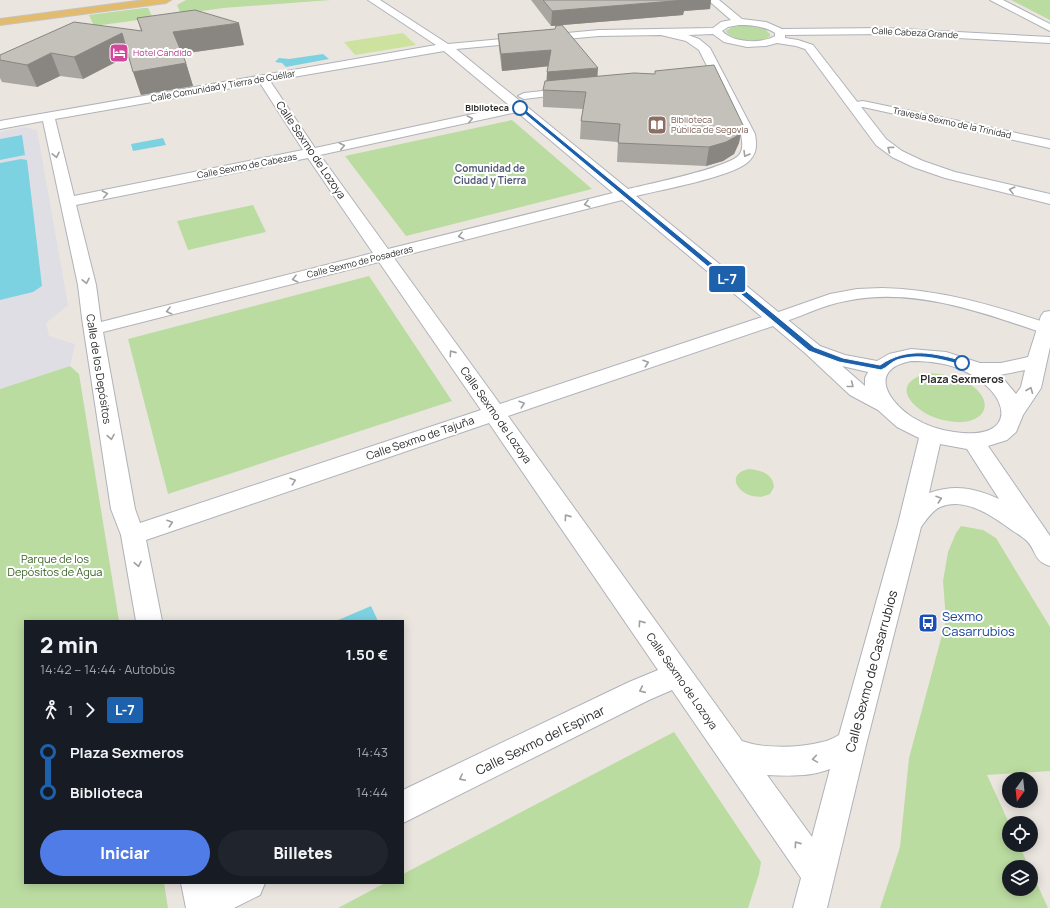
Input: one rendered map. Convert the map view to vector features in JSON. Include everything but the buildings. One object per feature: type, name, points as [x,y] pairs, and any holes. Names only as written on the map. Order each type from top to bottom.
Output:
[{"type":"main road","points":[[0,17],[125,0]]},
{"type":"main road","points":[[0,22],[166,0]]},
{"type":"street","points":[[373,0],[446,47],[522,102],[625,195],[812,349],[840,376],[858,390],[884,405],[896,416],[912,427],[931,435],[952,440],[973,441],[999,435],[1009,427],[1014,413],[1031,388],[1036,362],[1048,322],[952,299],[903,293],[856,294],[826,301],[776,319]]},
{"type":"street","points":[[713,0],[739,22]]},
{"type":"street","points":[[995,0],[1050,28]]},
{"type":"street","points":[[716,31],[720,26],[739,22],[764,25],[779,36],[809,47],[881,142],[897,154],[950,174],[1050,199]]},
{"type":"street","points":[[661,32],[716,31],[728,40]]},
{"type":"street","points":[[809,47],[811,41],[828,31]]},
{"type":"street","name":"Calle Cabeza Grande","points":[[779,36],[828,31],[884,31],[1050,40]]},
{"type":"street","points":[[661,32],[690,39],[701,44],[704,48],[713,43],[728,40],[756,44],[779,36]]},
{"type":"street","name":"Calle Comunidad y Tierra de Cuéllar","points":[[0,125],[446,47],[599,33],[661,32]]},
{"type":"street","name":"Calle Sexmo de Posaderas","points":[[94,329],[625,195],[728,167],[744,159],[749,152],[751,144],[714,78],[704,48]]},
{"type":"street","name":"Calle Sexmo de Lozoya","points":[[263,79],[312,153],[494,414],[819,876]]},
{"type":"street","points":[[522,102],[585,90]]},
{"type":"street","name":"Calle Sexmo de Cabezas","points":[[67,202],[312,153],[522,102]]},
{"type":"street","name":"Travesía Sexmo de la Trinidad","points":[[853,104],[863,104],[1050,144]]},
{"type":"street","name":"Calle de los Depósitos","points":[[48,116],[87,285],[123,509],[133,535],[149,620]]},
{"type":"street","name":"Calle Sexmo de Tajuña","points":[[133,535],[776,319]]},
{"type":"street","points":[[812,349],[841,360],[881,368]]},
{"type":"street","points":[[884,405],[876,391],[875,382],[881,368],[893,359],[911,355],[933,355],[956,360],[978,369],[997,382],[1004,390],[1013,406],[1014,413]]},
{"type":"street","points":[[978,369],[1001,369],[1019,364],[1036,362]]},
{"type":"street","name":"Calle Sexmo de Casarrubios","points":[[810,908],[851,745],[858,726],[910,524],[931,435]]},
{"type":"street","points":[[973,441],[1050,556]]},
{"type":"street","points":[[910,524],[924,506],[936,499],[952,496],[971,498],[992,505],[1017,520],[1037,536]]},
{"type":"street","name":"Calle Sexmo del Espinar","points":[[404,807],[639,691],[677,674]]},
{"type":"street","points":[[731,751],[753,760],[798,761],[823,757],[851,745]]},
{"type":"street","points":[[201,899],[245,884]]},
{"type":"shaded area","points":[[24,127],[37,130],[68,305],[46,323],[49,336],[75,344],[70,366],[0,389],[0,132]]},
{"type":"green space","points":[[186,0],[331,0],[223,8],[181,14],[177,5]]},
{"type":"green space","points":[[1011,0],[1050,0],[1050,20]]},
{"type":"green space","points":[[148,8],[153,18],[94,26],[89,15]]},
{"type":"green space","points":[[746,25],[765,29],[770,36],[754,41],[742,40],[731,36],[726,31],[732,27]]},
{"type":"green space","points":[[403,33],[416,45],[355,55],[344,42]]},
{"type":"green space","points":[[512,120],[592,189],[406,236],[345,156]]},
{"type":"green space","points":[[253,205],[266,232],[188,250],[177,221]]},
{"type":"green space","points":[[369,276],[452,401],[168,494],[128,339]]},
{"type":"green space","name":"Parque de los Depósitos de Agua","points":[[70,366],[79,374],[119,620],[24,620],[24,884],[164,884],[168,908],[0,908],[0,389]]},
{"type":"green space","points":[[929,373],[953,377],[970,384],[981,395],[984,402],[985,408],[982,413],[972,420],[956,422],[938,419],[922,411],[910,399],[907,394],[907,388],[913,379]]},
{"type":"green space","points":[[749,469],[758,470],[769,476],[774,487],[770,494],[761,497],[752,496],[739,488],[736,483],[736,477],[740,472]]},
{"type":"green space","points":[[961,526],[983,530],[996,538],[1050,627],[1050,771],[1002,772],[1002,774],[987,775],[1006,816],[1002,816],[1002,852],[1022,852],[1026,860],[1002,860],[1002,896],[1038,896],[1038,886],[1048,908],[880,908],[900,847],[909,758],[946,620],[943,581],[948,552],[956,533]]},
{"type":"green space","points":[[674,732],[761,862],[759,874],[748,908],[338,908],[383,884],[404,884],[404,873]]},
{"type":"water","points":[[323,54],[329,59],[286,67],[282,63],[275,62],[279,58],[289,59]]},
{"type":"water","points":[[22,135],[25,155],[0,160],[0,139]]},
{"type":"water","points":[[163,138],[166,145],[133,151],[131,144]]},
{"type":"water","points":[[21,159],[27,160],[42,286],[33,292],[0,300],[0,163]]},
{"type":"water","points":[[371,606],[378,620],[338,620]]},
{"type":"bus line","name":"L-7","points":[[520,108],[812,349],[830,357],[855,364],[881,368],[893,359],[911,355],[933,355],[956,360],[962,363]]},
{"type":"place","name":"Hotel Cándido","points":[[119,53]]},
{"type":"place","name":"Biblioteca","points":[[520,108]]},
{"type":"place","name":"Biblioteca Pública de Segovia","points":[[657,125]]},
{"type":"place","name":"Plaza Sexmeros","points":[[962,363]]},
{"type":"place","name":"Sexmo Casarrubios","points":[[928,623]]},
{"type":"district","name":"Comunidad de Ciudad y Tierra","points":[[490,174]]}]
